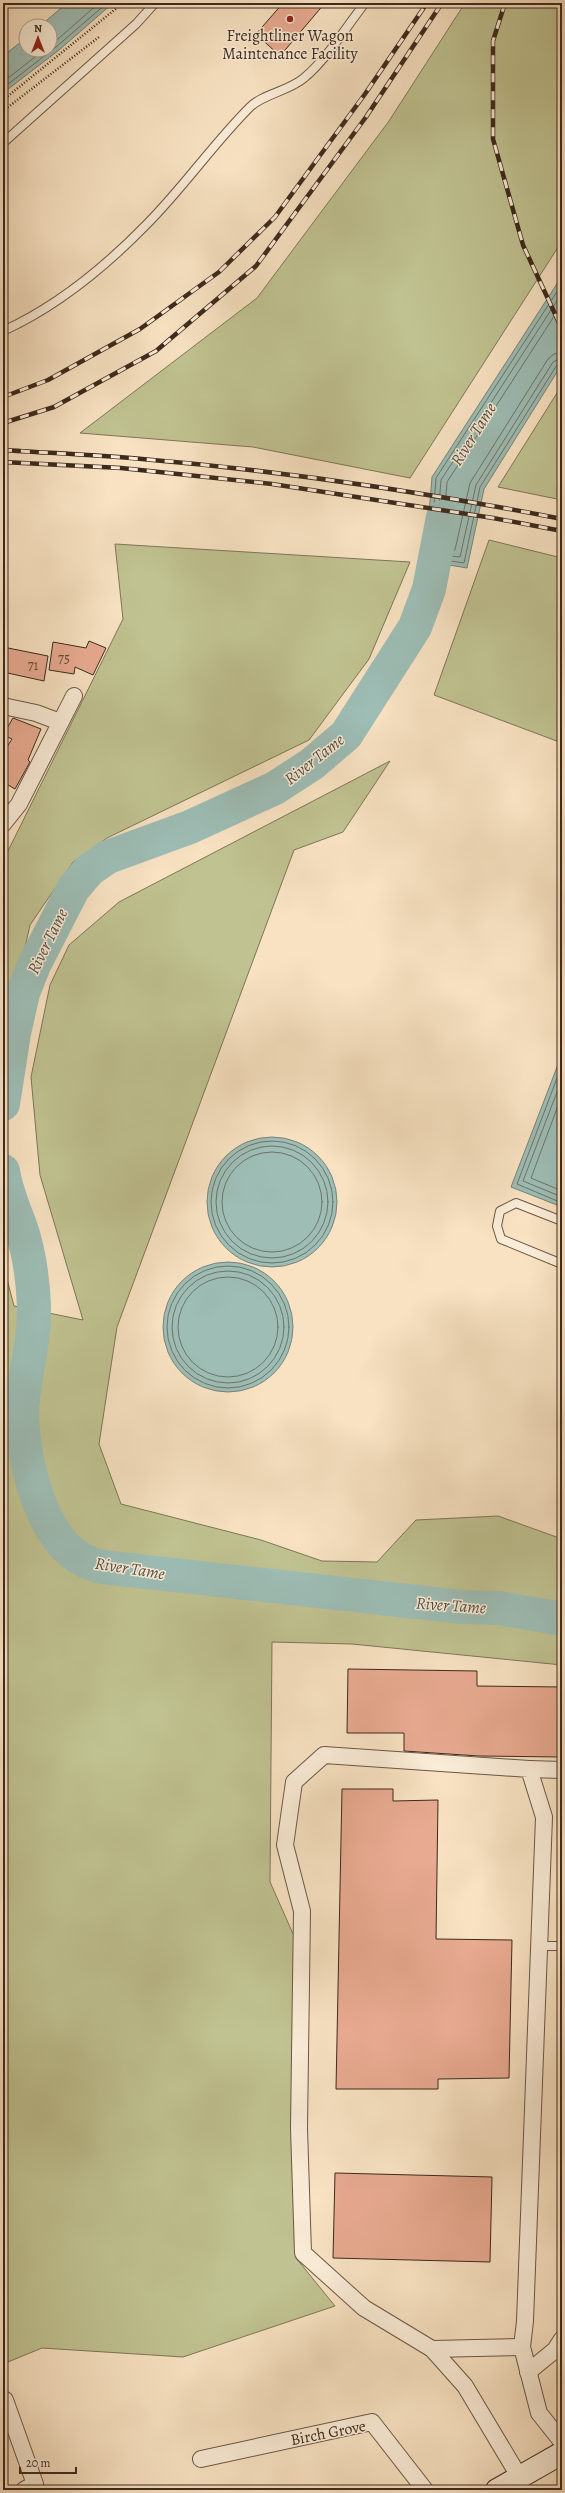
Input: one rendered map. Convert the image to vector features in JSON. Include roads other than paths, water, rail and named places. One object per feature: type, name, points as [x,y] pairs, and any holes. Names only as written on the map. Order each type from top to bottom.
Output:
[{"type":"main road","points":[[497,2490],[562,2453]]},
{"type":"street","points":[[3,824],[19,804],[74,696]]},
{"type":"street","points":[[3,706],[36,713],[60,722]]},
{"type":"street","points":[[520,2478],[465,2386],[432,2349],[364,2308],[303,2253],[299,2128],[302,1911],[285,1845],[294,1782],[324,1755],[562,1770]]},
{"type":"street","points":[[528,1769],[544,1817],[525,2321],[522,2346],[539,2413],[562,2442]]},
{"type":"street","points":[[528,2372],[555,2350],[562,2339]]},
{"type":"street","points":[[432,2349],[522,2346]]},
{"type":"street","points":[[5,2400],[35,2484],[24,2490]]},
{"type":"street","name":"Birch Grove","points":[[201,2459],[372,2422],[425,2490]]},
{"type":"lane","points":[[3,143],[136,24],[155,3]]},
{"type":"lane","points":[[3,331],[33,318],[73,291],[115,254],[146,225],[252,105],[287,89],[312,71],[365,3]]},
{"type":"lane","points":[[562,1222],[516,1203],[500,1211],[497,1226],[501,1239],[562,1264]]},
{"type":"lane","points":[[539,1946],[562,1946]]},
{"type":"water","points":[[67,3],[113,3],[58,51],[58,18],[49,18]]},
{"type":"water","points":[[18,44],[18,58],[49,58],[3,93],[3,56]]},
{"type":"water","points":[[562,276],[562,364],[484,489],[467,568],[425,561],[432,477]]},
{"type":"water","points":[[562,1054],[562,1207],[511,1187]]},
{"type":"water","points":[[278,1137],[297,1142],[318,1156],[332,1177],[336,1189],[336,1215],[332,1227],[318,1248],[297,1262],[285,1266],[266,1267],[247,1262],[226,1248],[212,1227],[208,1215],[207,1196],[212,1177],[226,1156],[247,1142],[259,1138]]},
{"type":"water","points":[[234,1262],[253,1267],[274,1281],[288,1302],[292,1314],[292,1340],[288,1352],[274,1373],[253,1387],[241,1391],[222,1392],[203,1387],[182,1373],[168,1352],[164,1340],[163,1321],[168,1302],[182,1281],[203,1267],[215,1263]]},
{"type":"waterway","name":"River Tame","points":[[3,1104],[14,1033],[23,993],[34,965],[73,889],[89,870],[108,857],[190,827],[275,788],[312,764],[346,735],[415,627],[429,589],[443,517]]},
{"type":"waterway","name":"River Tame","points":[[3,1171],[8,1193],[21,1228],[26,1247],[30,1267],[34,1306],[33,1330],[24,1387],[22,1417],[23,1437],[32,1480],[39,1501],[58,1538],[73,1554],[85,1561],[102,1567],[462,1607],[499,1608],[562,1619]]},
{"type":"railway","points":[[3,397],[48,380],[140,329],[219,272],[275,217],[365,94],[427,3]]},
{"type":"railway","points":[[3,423],[54,407],[156,351],[256,266],[366,117],[442,3]]},
{"type":"railway","points":[[505,3],[493,41],[493,139],[523,245],[562,329]]},
{"type":"railway","points":[[3,450],[142,459],[300,476],[406,491],[562,519]]},
{"type":"railway","points":[[3,462],[121,468],[272,484],[493,518],[562,531]]},
{"type":"place","name":"Freightliner Wagon Maintenance Facility","points":[[290,19]]}]
